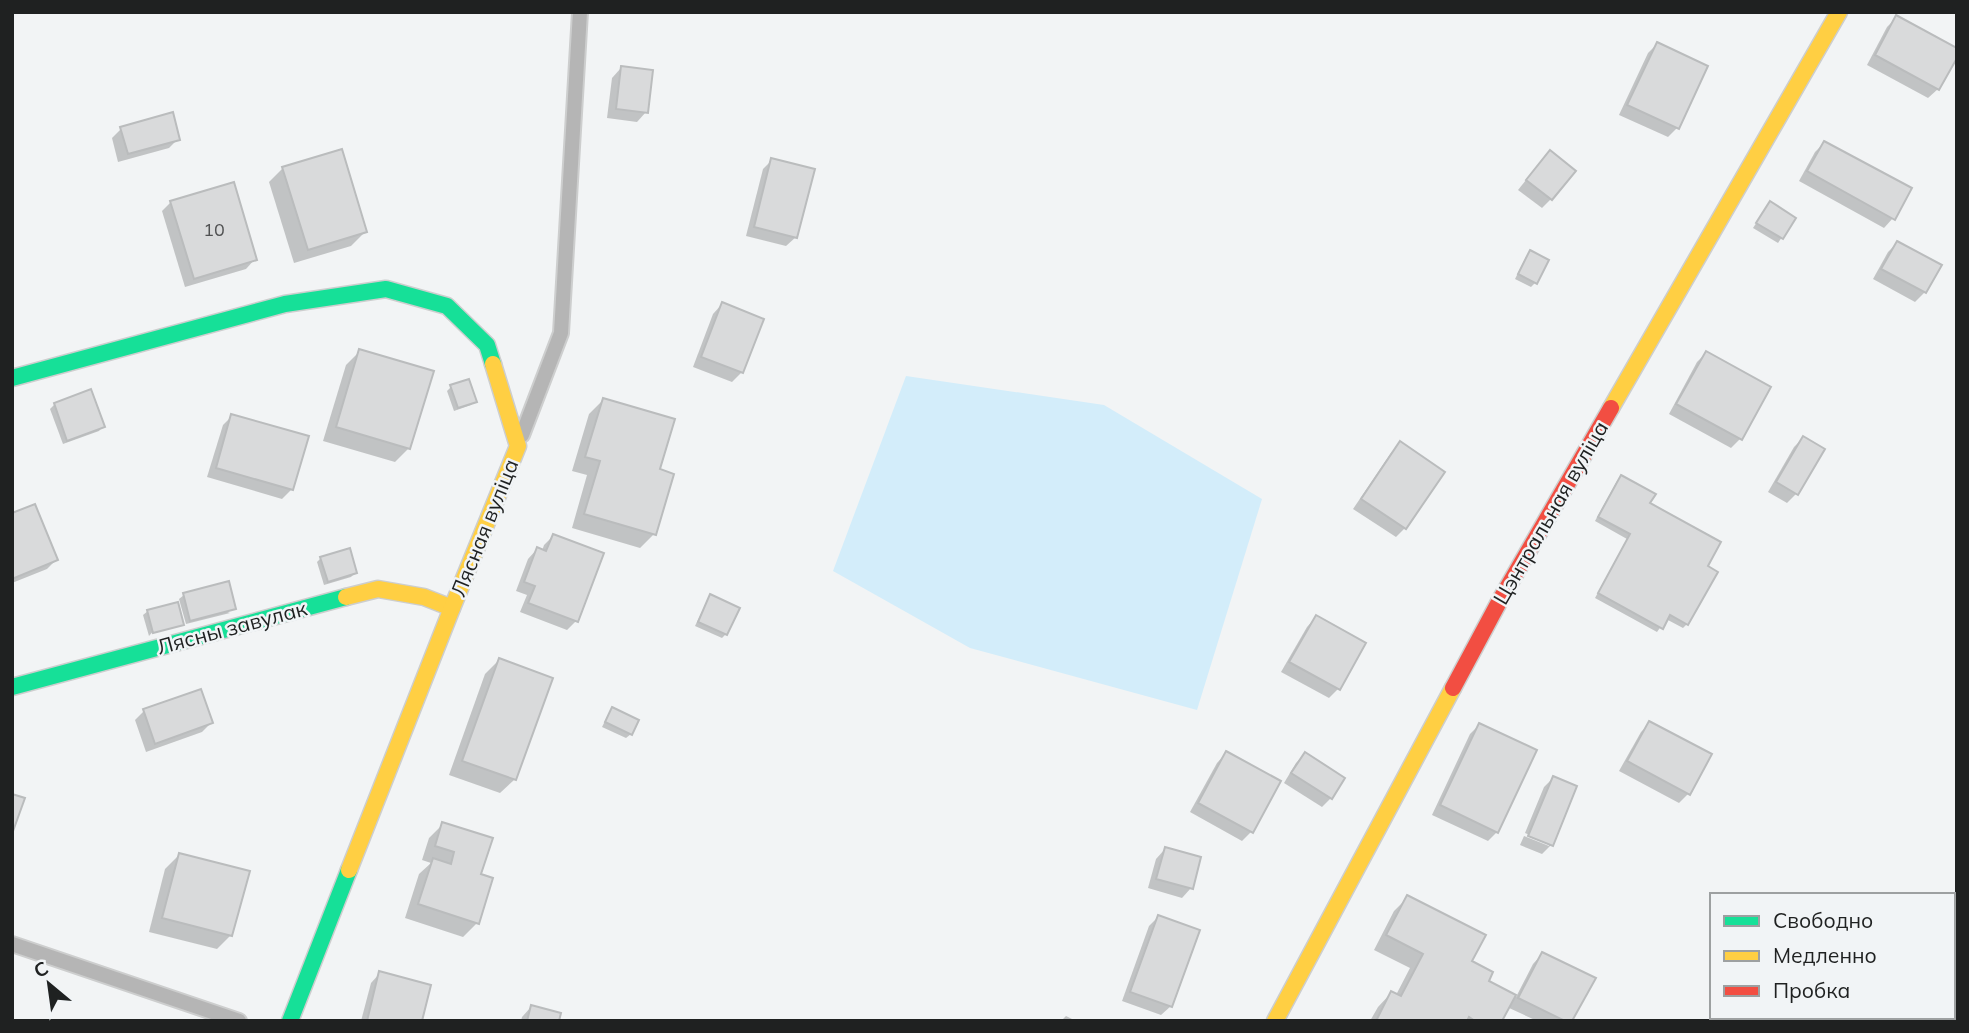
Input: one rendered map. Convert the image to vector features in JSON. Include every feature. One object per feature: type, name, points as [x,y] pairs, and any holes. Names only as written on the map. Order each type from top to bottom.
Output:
[{"type":"street","name":"Цэнтральная вуліца","points":[[1275,1021],[1499,602],[1839,12]]},
{"type":"street","name":"Лясная вуліца","points":[[12,378],[285,304],[386,289],[447,306],[487,345],[518,446],[290,1021]]},
{"type":"street","name":"Лясны завулак","points":[[12,687],[378,589],[424,597],[452,608]]},
{"type":"lane","points":[[518,446],[561,333],[580,12]]},
{"type":"lane","points":[[12,944],[239,1021]]},
{"type":"shaded area","points":[[906,376],[1104,405],[1262,499],[1197,710],[970,648],[833,571]]},
{"type":"building","points":[[1896,15],[1957,48],[1957,58],[1939,90],[1875,55]]},
{"type":"building","points":[[1657,42],[1708,66],[1679,129],[1627,105]]},
{"type":"building","points":[[621,66],[653,70],[648,113],[616,109]]},
{"type":"building","points":[[173,112],[180,140],[128,154],[120,127]]},
{"type":"building","points":[[1824,141],[1912,188],[1895,220],[1807,171]]},
{"type":"building","points":[[342,149],[367,232],[308,250],[282,167]]},
{"type":"building","points":[[1550,150],[1576,171],[1552,200],[1526,180]]},
{"type":"building","points":[[771,158],[815,169],[797,238],[754,227]]},
{"type":"building","points":[[234,182],[257,260],[194,279],[170,201]]},
{"type":"building","points":[[1770,201],[1796,218],[1783,239],[1756,223]]},
{"type":"building","points":[[1897,241],[1942,265],[1926,293],[1881,269]]},
{"type":"building","points":[[1530,250],[1549,260],[1537,284],[1518,274]]},
{"type":"building","points":[[722,302],[764,319],[743,373],[701,357]]},
{"type":"building","points":[[359,349],[434,371],[410,449],[336,427]]},
{"type":"building","points":[[1706,351],[1771,387],[1742,440],[1676,404]]},
{"type":"building","points":[[469,379],[477,402],[458,408],[450,385]]},
{"type":"building","points":[[91,389],[105,427],[67,441],[54,403]]},
{"type":"building","points":[[603,398],[675,419],[660,469],[674,474],[656,535],[584,514],[600,461],[585,457]]},
{"type":"building","points":[[231,414],[309,436],[293,490],[216,468]]},
{"type":"building","points":[[1803,436],[1825,449],[1798,495],[1776,482]]},
{"type":"building","points":[[1400,441],[1445,472],[1406,529],[1361,499]]},
{"type":"building","points":[[1621,475],[1656,494],[1650,503],[1721,542],[1708,566],[1718,572],[1688,625],[1670,615],[1663,629],[1598,593],[1630,534],[1598,517]]},
{"type":"building","points":[[35,504],[58,560],[12,579],[12,513]]},
{"type":"building","points":[[553,534],[604,553],[578,622],[528,603],[535,586],[524,582],[537,547],[546,551]]},
{"type":"building","points":[[350,548],[357,573],[328,582],[320,557]]},
{"type":"building","points":[[229,581],[236,609],[190,621],[183,593]]},
{"type":"building","points":[[710,594],[740,608],[727,635],[698,622]]},
{"type":"building","points":[[178,602],[184,625],[153,633],[147,610]]},
{"type":"building","points":[[1316,615],[1366,643],[1340,690],[1289,662]]},
{"type":"building","points":[[499,658],[553,678],[516,780],[462,761]]},
{"type":"building","points":[[201,689],[213,723],[155,744],[143,709]]},
{"type":"building","points":[[612,707],[639,720],[632,735],[605,722]]},
{"type":"building","points":[[1649,721],[1712,754],[1690,795],[1627,761]]},
{"type":"building","points":[[1479,723],[1537,750],[1498,833],[1440,805]]},
{"type":"building","points":[[1226,751],[1281,781],[1253,833],[1198,803]]},
{"type":"building","points":[[1305,752],[1345,778],[1332,799],[1291,773]]},
{"type":"building","points":[[1553,776],[1577,786],[1553,846],[1528,836]]},
{"type":"building","points":[[12,794],[25,798],[12,834]]},
{"type":"building","points":[[442,822],[493,838],[481,874],[493,878],[479,924],[418,904],[433,858],[451,864],[454,852],[435,846]]},
{"type":"building","points":[[1165,847],[1201,857],[1193,889],[1156,879]]},
{"type":"building","points":[[179,853],[250,871],[232,936],[162,918]]},
{"type":"building","points":[[1407,895],[1486,935],[1472,961],[1493,972],[1489,981],[1516,995],[1502,1021],[1475,1021],[1469,1017],[1467,1021],[1376,1021],[1391,991],[1401,996],[1423,954],[1386,935]]},
{"type":"building","points":[[1158,915],[1200,930],[1172,1007],[1130,992]]},
{"type":"building","points":[[1542,952],[1596,978],[1572,1021],[1565,1021],[1518,998]]},
{"type":"building","points":[[379,971],[431,985],[422,1021],[367,1021]]},
{"type":"building","points":[[531,1005],[561,1013],[559,1021],[527,1021]]},
{"type":"traffic: fast","points":[[12,378],[285,304],[386,289],[447,306],[487,345],[493,364]]},
{"type":"traffic: fast","points":[[12,687],[346,597]]},
{"type":"traffic: fast","points":[[290,1021],[349,870]]},
{"type":"traffic: slow","points":[[1611,408],[1839,12]]},
{"type":"traffic: slow","points":[[349,870],[518,446],[493,364]]},
{"type":"traffic: slow","points":[[346,597],[378,589],[424,597],[452,608]]},
{"type":"traffic: slow","points":[[1275,1021],[1453,688]]},
{"type":"traffic: jam","points":[[1453,688],[1499,602],[1611,408]]}]
